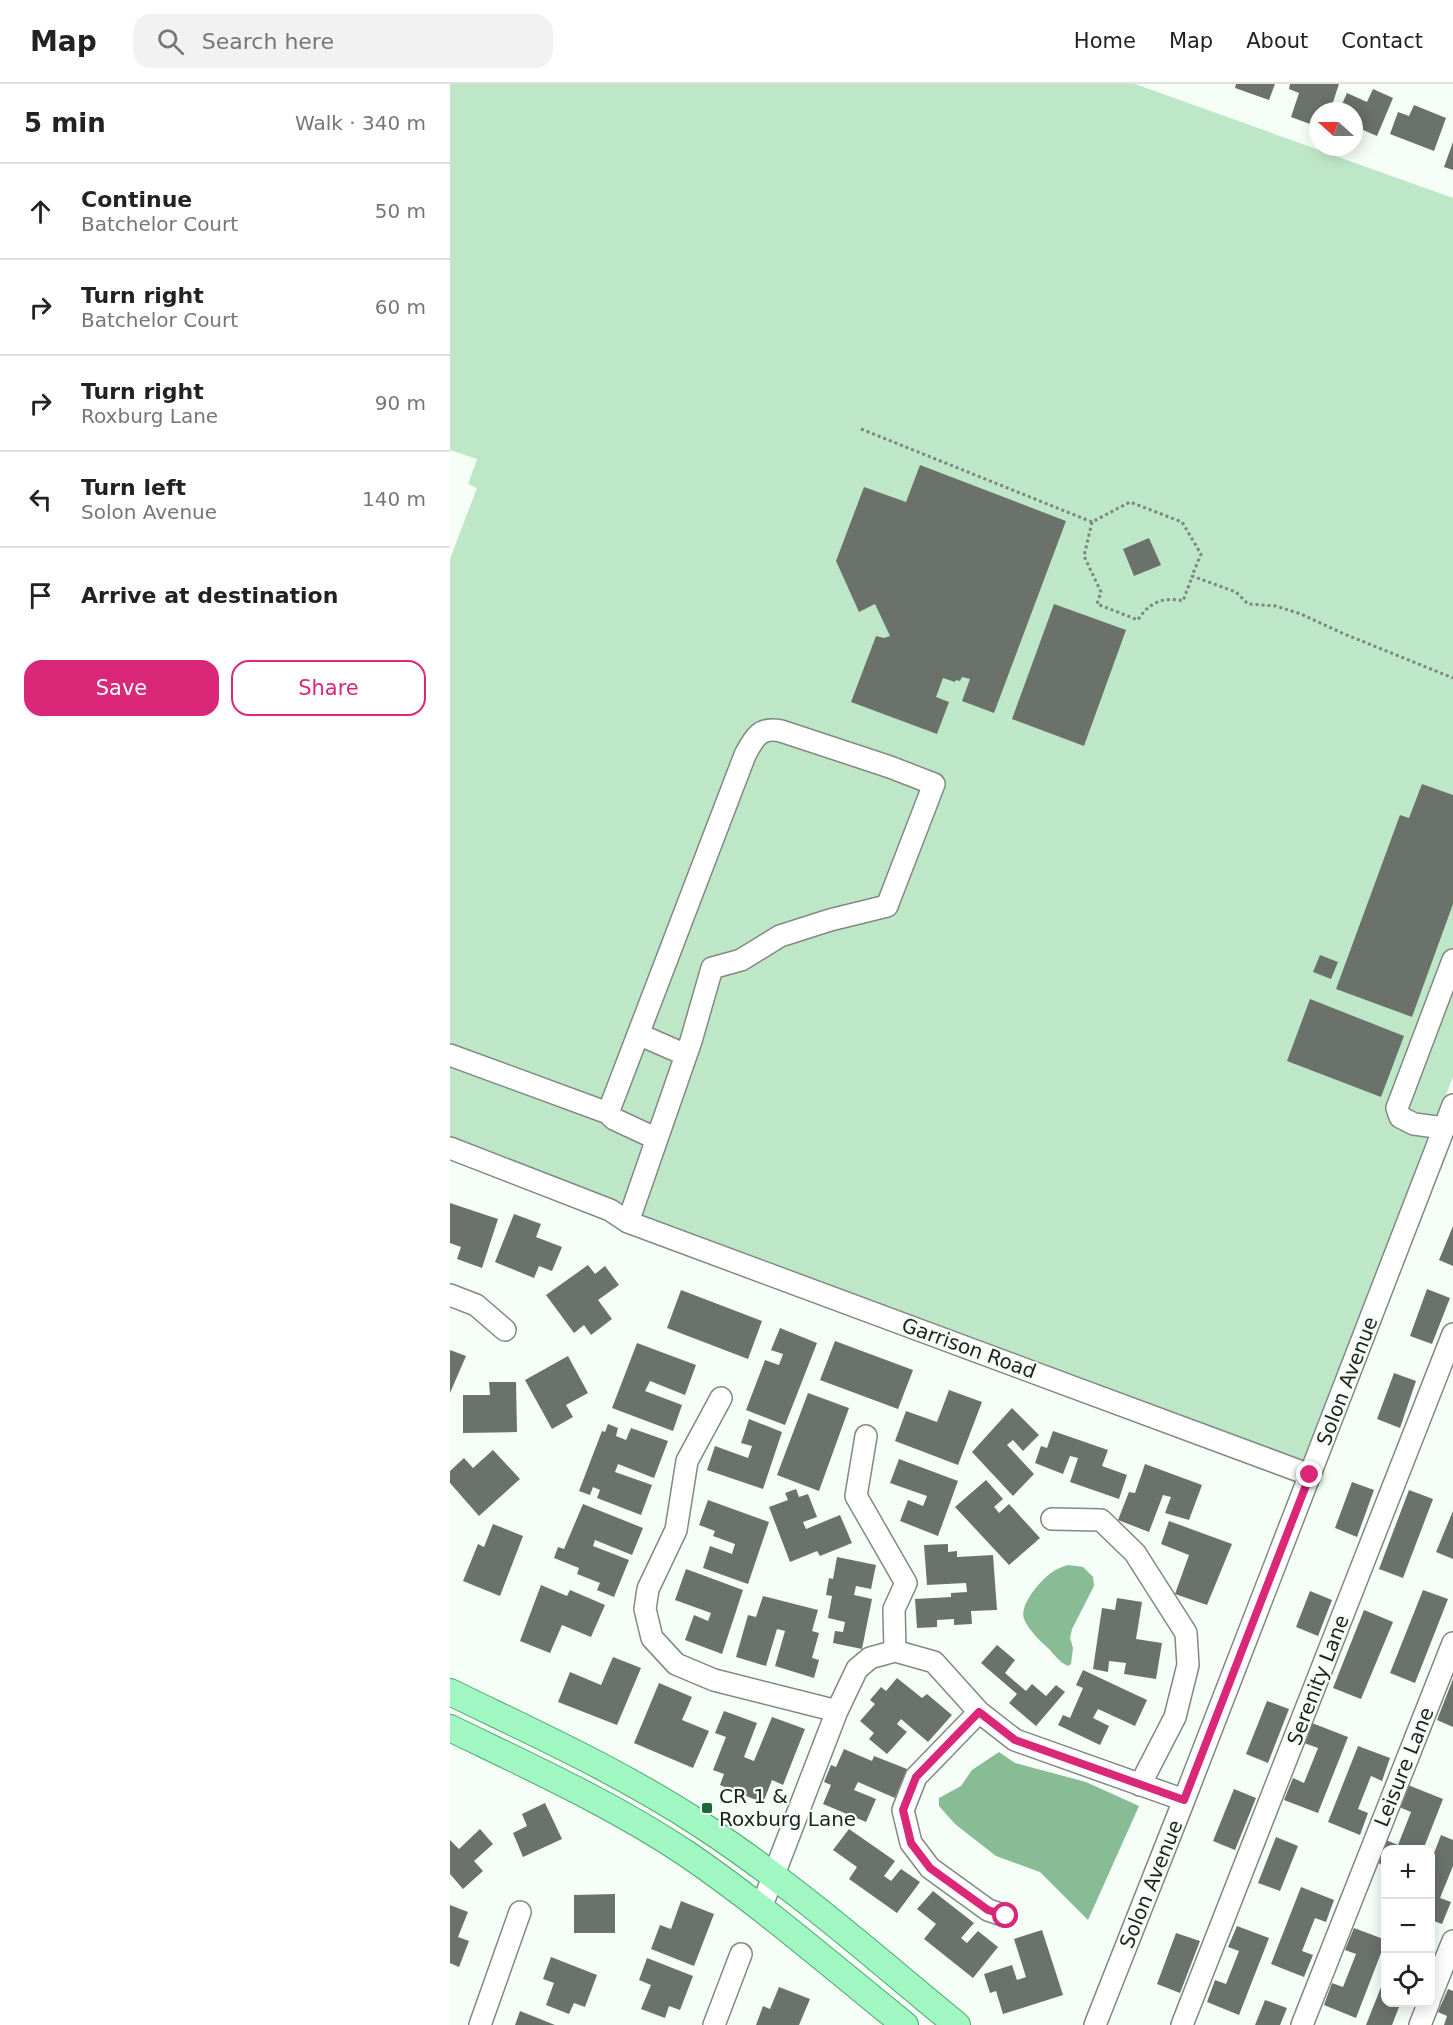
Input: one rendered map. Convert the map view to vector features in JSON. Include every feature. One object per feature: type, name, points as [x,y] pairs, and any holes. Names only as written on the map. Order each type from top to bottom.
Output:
[{"type":"main road","points":[[450,1692],[578,1753],[702,1825],[774,1875],[957,2025]]},
{"type":"main road","points":[[450,1728],[602,1802],[687,1854],[761,1908],[905,2025]]},
{"type":"street","points":[[608,1113],[745,755],[755,737],[763,731],[772,729],[781,731],[934,784],[887,906],[830,920],[780,936],[741,960],[712,968],[686,1055],[628,1222]]},
{"type":"street","points":[[1444,1128],[1414,1124],[1400,1117],[1397,1108],[1453,960]]},
{"type":"street","points":[[638,1034],[686,1055]]},
{"type":"street","points":[[450,1055],[608,1113],[614,1119],[657,1139]]},
{"type":"street","name":"Solon Avenue","points":[[1095,2025],[1453,1105]]},
{"type":"street","name":"Garrison Road","points":[[450,1149],[610,1210],[628,1222]]},
{"type":"street","name":"Garrison Road","points":[[450,1162],[606,1219],[628,1222],[1310,1475]]},
{"type":"street","points":[[450,1295],[476,1305],[505,1330]]},
{"type":"street","name":"Serenity Lane","points":[[1182,2025],[1453,1334]]},
{"type":"street","points":[[721,1398],[687,1461],[676,1530],[648,1589],[645,1609],[652,1638],[676,1664],[714,1680],[837,1711]]},
{"type":"street","points":[[866,1436],[856,1496],[906,1583],[894,1609],[895,1651]]},
{"type":"street","points":[[1052,1519],[1101,1520],[1135,1553],[1186,1633],[1188,1665],[1175,1717],[1140,1785]]},
{"type":"street","name":"Leisure Lane","points":[[1302,2025],[1453,1643]]},
{"type":"street","points":[[761,1908],[837,1711],[856,1669],[870,1658],[895,1651],[934,1662],[979,1712],[1015,1740],[1184,1800]]},
{"type":"street","points":[[979,1712],[916,1777],[903,1810],[911,1843],[930,1868],[988,1910],[1006,1916]]},
{"type":"street","points":[[480,2025],[520,1912]]},
{"type":"street","points":[[1435,1988],[1453,1941]]},
{"type":"street","points":[[714,2025],[741,1954]]},
{"type":"street","points":[[1420,2025],[1427,2007]]},
{"type":"path","points":[[861,429],[1092,522]]},
{"type":"path","points":[[1130,502],[1182,522],[1200,554],[1183,601],[1170,598],[1145,608],[1138,620],[1097,604],[1101,592],[1084,556],[1092,522],[1130,502]]},
{"type":"path","points":[[1192,576],[1236,592],[1248,604],[1276,606],[1301,614],[1453,678]]},
{"type":"shaded area","points":[[450,84],[1135,84],[1309,146],[1309,156],[1336,156],[1453,198],[1453,1077],[1302,1462],[638,1216],[450,1139],[450,559],[477,488],[468,484],[477,459],[450,450]]},
{"type":"shaded area","points":[[1068,1565],[1083,1567],[1093,1577],[1094,1586],[1072,1629],[1070,1638],[1073,1648],[1071,1664],[1068,1666],[1034,1635],[1023,1613],[1027,1600],[1041,1582],[1059,1568]]},
{"type":"shaded area","points":[[999,1752],[1015,1763],[1086,1782],[1139,1806],[1088,1920],[1040,1872],[996,1856],[955,1824],[939,1806],[939,1798],[961,1786],[972,1770]]},
{"type":"building","points":[[1236,84],[1275,84],[1269,100],[1235,88]]},
{"type":"building","points":[[1290,84],[1339,84],[1333,102],[1309,102],[1309,124],[1291,117],[1299,93],[1289,89]]},
{"type":"building","points":[[1373,89],[1393,98],[1377,136],[1363,130],[1363,102],[1343,102],[1347,93],[1367,102]]},
{"type":"building","points":[[1414,105],[1446,118],[1434,151],[1390,134],[1398,112],[1409,116]]},
{"type":"building","points":[[1453,142],[1453,170],[1444,167]]},
{"type":"building","points":[[920,465],[1066,521],[994,713],[962,701],[970,679],[962,677],[960,681],[955,682],[943,678],[936,697],[949,702],[937,734],[851,702],[876,636],[884,638],[890,636],[875,604],[859,612],[836,561],[864,487],[906,502]]},
{"type":"building","points":[[1149,538],[1161,565],[1134,576],[1123,549]]},
{"type":"building","points":[[1054,604],[1126,630],[1084,746],[1012,719]]},
{"type":"building","points":[[1422,784],[1453,795],[1453,904],[1412,1017],[1336,989],[1400,815],[1409,818]]},
{"type":"building","points":[[1320,955],[1338,962],[1331,979],[1313,972]]},
{"type":"building","points":[[1310,999],[1404,1036],[1381,1097],[1287,1061]]},
{"type":"building","points":[[450,1203],[498,1219],[482,1268],[457,1259],[461,1247],[450,1243]]},
{"type":"building","points":[[514,1214],[541,1224],[536,1237],[562,1247],[552,1271],[539,1266],[534,1278],[495,1262]]},
{"type":"building","points":[[1453,1226],[1453,1266],[1439,1260]]},
{"type":"building","points":[[588,1265],[595,1274],[605,1266],[619,1285],[598,1300],[612,1319],[591,1335],[584,1325],[574,1333],[546,1295]]},
{"type":"building","points":[[1427,1289],[1450,1298],[1432,1344],[1410,1336]]},
{"type":"building","points":[[681,1290],[762,1321],[748,1359],[667,1328]]},
{"type":"building","points":[[780,1328],[817,1343],[785,1425],[746,1410],[765,1360],[779,1365],[783,1354],[771,1350]]},
{"type":"building","points":[[835,1341],[913,1370],[898,1409],[820,1380]]},
{"type":"building","points":[[637,1343],[696,1365],[685,1395],[650,1381],[645,1391],[682,1405],[673,1431],[612,1408]]},
{"type":"building","points":[[450,1350],[466,1356],[450,1393]]},
{"type":"building","points":[[568,1356],[588,1393],[566,1405],[573,1417],[552,1429],[525,1380]]},
{"type":"building","points":[[1394,1373],[1416,1381],[1400,1428],[1377,1419]]},
{"type":"building","points":[[489,1382],[516,1382],[517,1432],[463,1433],[463,1395],[490,1395]]},
{"type":"building","points":[[949,1390],[982,1402],[958,1465],[895,1441],[906,1411],[937,1422]]},
{"type":"building","points":[[808,1393],[849,1408],[819,1491],[777,1475]]},
{"type":"building","points":[[1012,1408],[1039,1435],[1023,1451],[1013,1440],[1007,1445],[1034,1474],[1013,1496],[972,1452]]},
{"type":"building","points":[[749,1419],[782,1432],[763,1489],[707,1470],[715,1446],[748,1458],[752,1446],[741,1443]]},
{"type":"building","points":[[608,1424],[618,1428],[616,1436],[626,1440],[631,1428],[668,1441],[654,1478],[618,1464],[615,1472],[652,1485],[641,1515],[597,1498],[600,1490],[593,1487],[590,1495],[579,1491],[602,1431],[605,1432]]},
{"type":"building","points":[[1053,1431],[1108,1450],[1102,1466],[1127,1475],[1119,1499],[1070,1482],[1078,1458],[1070,1456],[1063,1474],[1035,1463],[1041,1446],[1047,1448]]},
{"type":"building","points":[[493,1450],[520,1479],[479,1516],[450,1483],[450,1471],[464,1458],[473,1468]]},
{"type":"building","points":[[899,1459],[958,1481],[938,1536],[900,1521],[908,1500],[923,1506],[927,1496],[890,1483]]},
{"type":"building","points":[[1145,1464],[1202,1485],[1189,1520],[1165,1513],[1171,1497],[1163,1495],[1149,1532],[1118,1520],[1129,1492],[1135,1493]]},
{"type":"building","points":[[986,1480],[1003,1499],[994,1507],[999,1513],[1009,1504],[1040,1538],[1009,1565],[955,1507]]},
{"type":"building","points":[[1352,1482],[1374,1490],[1357,1537],[1335,1528]]},
{"type":"building","points":[[796,1489],[799,1497],[808,1494],[817,1517],[803,1522],[806,1529],[840,1515],[852,1543],[820,1556],[817,1551],[790,1562],[769,1507],[788,1500],[785,1493]]},
{"type":"building","points":[[1409,1490],[1433,1499],[1403,1578],[1379,1569]]},
{"type":"building","points":[[708,1500],[769,1522],[748,1584],[703,1568],[710,1546],[732,1554],[735,1544],[713,1536],[715,1531],[699,1525]]},
{"type":"building","points":[[583,1504],[643,1528],[632,1555],[595,1540],[593,1546],[629,1560],[614,1597],[597,1590],[600,1583],[577,1574],[579,1568],[554,1558],[558,1547],[564,1549]]},
{"type":"building","points":[[1453,1511],[1453,1559],[1436,1552]]},
{"type":"building","points":[[1169,1521],[1232,1544],[1207,1605],[1175,1594],[1189,1555],[1161,1544]]},
{"type":"building","points":[[493,1524],[523,1536],[500,1596],[463,1581],[478,1544],[484,1547]]},
{"type":"building","points":[[948,1544],[948,1552],[957,1551],[957,1557],[993,1555],[997,1610],[971,1611],[972,1624],[954,1625],[954,1619],[937,1620],[937,1627],[917,1628],[915,1599],[951,1597],[951,1593],[967,1592],[966,1583],[927,1585],[924,1545]]},
{"type":"building","points":[[837,1557],[876,1565],[871,1589],[856,1586],[854,1595],[872,1599],[862,1649],[833,1643],[835,1631],[843,1632],[845,1622],[828,1618],[832,1596],[826,1595],[829,1578],[833,1579]]},
{"type":"building","points":[[686,1569],[743,1590],[722,1654],[685,1640],[694,1615],[708,1621],[711,1613],[675,1600]]},
{"type":"building","points":[[541,1585],[567,1596],[570,1590],[605,1605],[591,1637],[562,1625],[550,1653],[520,1641]]},
{"type":"building","points":[[1423,1590],[1448,1599],[1415,1683],[1390,1673]]},
{"type":"building","points":[[1310,1591],[1332,1600],[1318,1636],[1296,1627]]},
{"type":"building","points":[[763,1596],[818,1610],[812,1631],[819,1633],[812,1658],[819,1660],[814,1678],[775,1666],[785,1631],[777,1629],[766,1666],[736,1657],[748,1615],[756,1617]]},
{"type":"building","points":[[1117,1598],[1142,1602],[1136,1639],[1162,1643],[1156,1679],[1124,1674],[1126,1663],[1109,1661],[1108,1672],[1093,1669],[1102,1608],[1115,1610]]},
{"type":"building","points":[[1364,1610],[1393,1622],[1361,1699],[1333,1688]]},
{"type":"building","points":[[997,1645],[1015,1660],[1005,1673],[1026,1691],[1032,1684],[1046,1696],[1056,1685],[1065,1692],[1036,1726],[1009,1703],[1017,1694],[981,1663]]},
{"type":"building","points":[[613,1657],[641,1668],[617,1725],[558,1702],[570,1672],[601,1685]]},
{"type":"building","points":[[1083,1670],[1147,1700],[1135,1726],[1098,1709],[1093,1718],[1109,1726],[1100,1745],[1058,1725],[1063,1715],[1070,1718],[1083,1688],[1076,1685]]},
{"type":"building","points":[[897,1678],[922,1698],[927,1694],[952,1715],[928,1742],[901,1719],[897,1724],[907,1732],[887,1754],[869,1739],[874,1733],[860,1721],[875,1704],[870,1700],[881,1687],[886,1691]]},
{"type":"building","points":[[1453,1679],[1453,1727],[1437,1720]]},
{"type":"building","points":[[659,1683],[692,1697],[682,1720],[709,1731],[693,1768],[634,1743]]},
{"type":"building","points":[[1267,1701],[1289,1709],[1268,1763],[1246,1754]]},
{"type":"building","points":[[724,1711],[757,1723],[744,1757],[754,1761],[772,1717],[805,1729],[783,1785],[772,1780],[763,1803],[720,1785],[724,1774],[713,1770],[726,1737],[715,1733]]},
{"type":"building","points":[[1312,1723],[1348,1737],[1318,1813],[1284,1800],[1293,1778],[1304,1783],[1318,1748],[1304,1743]]},
{"type":"building","points":[[1358,1746],[1390,1758],[1382,1781],[1371,1776],[1358,1809],[1368,1813],[1360,1835],[1328,1822]]},
{"type":"building","points":[[844,1749],[872,1761],[874,1756],[907,1769],[895,1798],[858,1782],[854,1790],[876,1799],[866,1822],[823,1804],[831,1785],[824,1782],[831,1765],[836,1767]]},
{"type":"building","points":[[1408,1785],[1443,1799],[1425,1845],[1398,1845],[1411,1812],[1399,1807]]},
{"type":"building","points":[[1234,1789],[1256,1798],[1235,1850],[1213,1841]]},
{"type":"building","points":[[545,1803],[562,1839],[523,1857],[513,1833],[527,1826],[522,1814]]},
{"type":"building","points":[[480,1829],[493,1844],[474,1861],[483,1871],[463,1889],[450,1874],[450,1840],[459,1849]]},
{"type":"building","points":[[849,1829],[895,1861],[884,1876],[891,1881],[901,1869],[920,1882],[897,1913],[849,1879],[857,1867],[833,1850]]},
{"type":"building","points":[[1441,1835],[1453,1840],[1453,1866],[1440,1898],[1451,1902],[1442,1924],[1435,1921],[1435,1851]]},
{"type":"building","points":[[1276,1837],[1298,1846],[1280,1891],[1258,1883]]},
{"type":"building","points":[[1386,1840],[1398,1845],[1384,1845]]},
{"type":"building","points":[[1301,1887],[1334,1900],[1326,1922],[1315,1918],[1302,1951],[1313,1955],[1304,1977],[1271,1964]]},
{"type":"building","points":[[933,1891],[974,1923],[961,1938],[967,1943],[978,1931],[998,1947],[973,1978],[924,1939],[936,1924],[917,1909]]},
{"type":"building","points":[[615,1894],[615,1933],[574,1933],[574,1895]]},
{"type":"building","points":[[681,1901],[714,1914],[694,1966],[651,1949],[660,1925],[671,1929]]},
{"type":"building","points":[[450,1905],[468,1912],[458,1937],[469,1941],[459,1967],[450,1963]]},
{"type":"building","points":[[1237,1926],[1269,1938],[1239,2015],[1207,2002],[1215,1980],[1226,1984],[1239,1951],[1228,1947]]},
{"type":"building","points":[[1354,1928],[1381,1938],[1381,1953],[1356,2018],[1324,2005],[1332,1983],[1343,1987],[1356,1954],[1345,1950]]},
{"type":"building","points":[[1042,1930],[1063,1995],[1003,2014],[996,1991],[990,1993],[984,1974],[1012,1965],[1017,1980],[1026,1977],[1014,1939]]},
{"type":"building","points":[[1176,1933],[1200,1941],[1180,1993],[1157,1984]]},
{"type":"building","points":[[551,1957],[597,1975],[585,2007],[574,2003],[569,2014],[546,2005],[554,1983],[543,1979]]},
{"type":"building","points":[[647,1958],[693,1976],[680,2010],[669,2006],[665,2018],[641,2009],[651,1985],[639,1980]]},
{"type":"building","points":[[779,1987],[810,1999],[799,2025],[756,2025],[763,2006],[770,2009]]},
{"type":"building","points":[[1381,1987],[1381,2007],[1399,2007],[1392,2025],[1366,2025]]},
{"type":"building","points":[[1448,1989],[1453,1991],[1453,2025],[1444,2025],[1447,2016],[1438,2012]]},
{"type":"building","points":[[1265,2000],[1287,2008],[1280,2025],[1255,2025]]},
{"type":"building","points":[[520,2011],[555,2025],[515,2025]]},
{"type":"place","name":"CR 1 & Roxburg Lane","points":[[707,1808]]},
{"type":"route","points":[[1006,1916],[988,1910],[930,1868],[911,1843],[903,1810],[916,1777],[979,1712],[1015,1740],[1184,1800],[1310,1475]]}]
